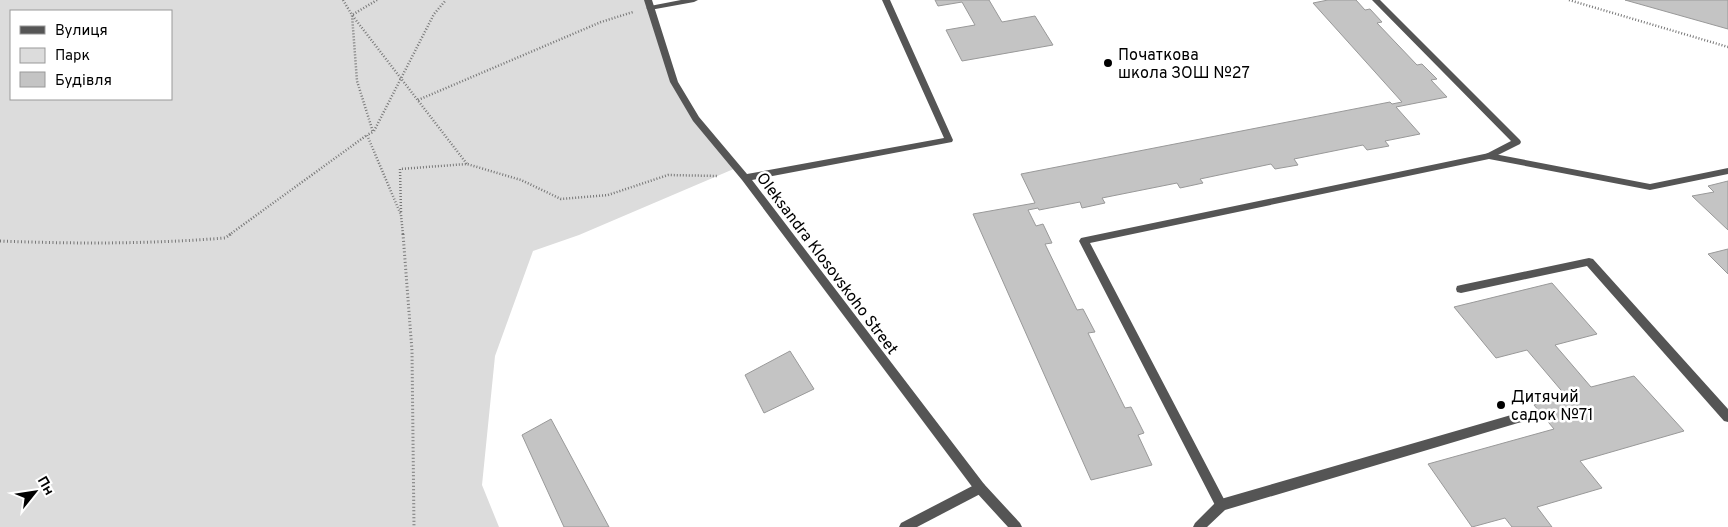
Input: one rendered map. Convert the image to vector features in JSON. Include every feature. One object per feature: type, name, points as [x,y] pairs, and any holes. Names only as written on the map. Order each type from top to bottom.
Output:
[{"type":"street","points":[[649,4],[694,0]]},
{"type":"street","points":[[744,178],[949,140],[886,0]]},
{"type":"street","points":[[1221,505],[1084,241],[1490,156],[1517,142],[1376,0]]},
{"type":"street","name":"Oleksandra Klosovskoho Street","points":[[649,4],[674,82],[696,119],[744,178],[980,488],[1016,527]]},
{"type":"street","points":[[1490,156],[1650,187],[1728,171]]},
{"type":"street","points":[[1461,289],[1590,262],[1728,417]]},
{"type":"street","points":[[1199,527],[1221,505],[1518,418]]},
{"type":"street","points":[[905,527],[980,488]]},
{"type":"path","points":[[343,0],[352,15],[467,164]]},
{"type":"path","points":[[352,15],[377,0]]},
{"type":"path","points":[[0,240],[77,244],[174,242],[225,238],[367,135],[374,132],[434,14],[446,0]]},
{"type":"path","points":[[1569,0],[1728,47]]},
{"type":"path","points":[[418,100],[600,22],[633,12]]},
{"type":"path","points":[[352,15],[357,81],[374,132]]},
{"type":"path","points":[[367,135],[401,214]]},
{"type":"path","points":[[414,527],[412,351],[401,214],[400,169],[467,164],[522,180],[561,199],[608,194],[668,175],[721,176]]},
{"type":"green space","points":[[0,0],[648,0],[674,82],[696,119],[736,168],[579,235],[533,251],[495,356],[482,485],[499,527],[0,527]]},
{"type":"building","points":[[935,0],[989,0],[1002,22],[1035,16],[1053,45],[962,61],[946,30],[975,25],[962,2],[938,6]]},
{"type":"building","points":[[1328,0],[1356,0],[1365,10],[1370,9],[1382,22],[1377,23],[1417,65],[1422,64],[1437,79],[1431,80],[1447,97],[1396,107],[1420,134],[1385,141],[1389,146],[1367,150],[1363,145],[1294,159],[1298,165],[1275,169],[1271,164],[1200,179],[1203,183],[1180,188],[1177,183],[1102,198],[1105,203],[1082,208],[1080,202],[1039,210],[1038,208],[1028,210],[1036,226],[1043,224],[1052,243],[1045,244],[1077,310],[1083,309],[1095,332],[1088,333],[1125,408],[1131,407],[1144,433],[1138,435],[1152,465],[1091,480],[973,214],[1035,203],[1021,174],[1390,102],[1392,104],[1402,102],[1313,3]]},
{"type":"building","points":[[1625,0],[1728,0],[1728,29]]},
{"type":"building","points":[[1728,181],[1728,230],[1692,196],[1714,192],[1708,186]]},
{"type":"building","points":[[1728,249],[1728,274],[1708,254]]},
{"type":"building","points":[[1552,283],[1597,334],[1555,345],[1591,387],[1634,376],[1684,431],[1580,461],[1602,488],[1537,507],[1552,527],[1512,527],[1505,518],[1472,527],[1428,464],[1554,429],[1534,405],[1566,396],[1527,350],[1496,358],[1454,307]]},
{"type":"building","points":[[790,351],[814,389],[764,413],[745,375]]},
{"type":"building","points":[[551,419],[609,527],[564,527],[522,435]]},
{"type":"place","name":"Початкова школа ЗОШ №27","points":[[1108,63]]},
{"type":"place","name":"Дитячий садок №71","points":[[1501,405]]}]
